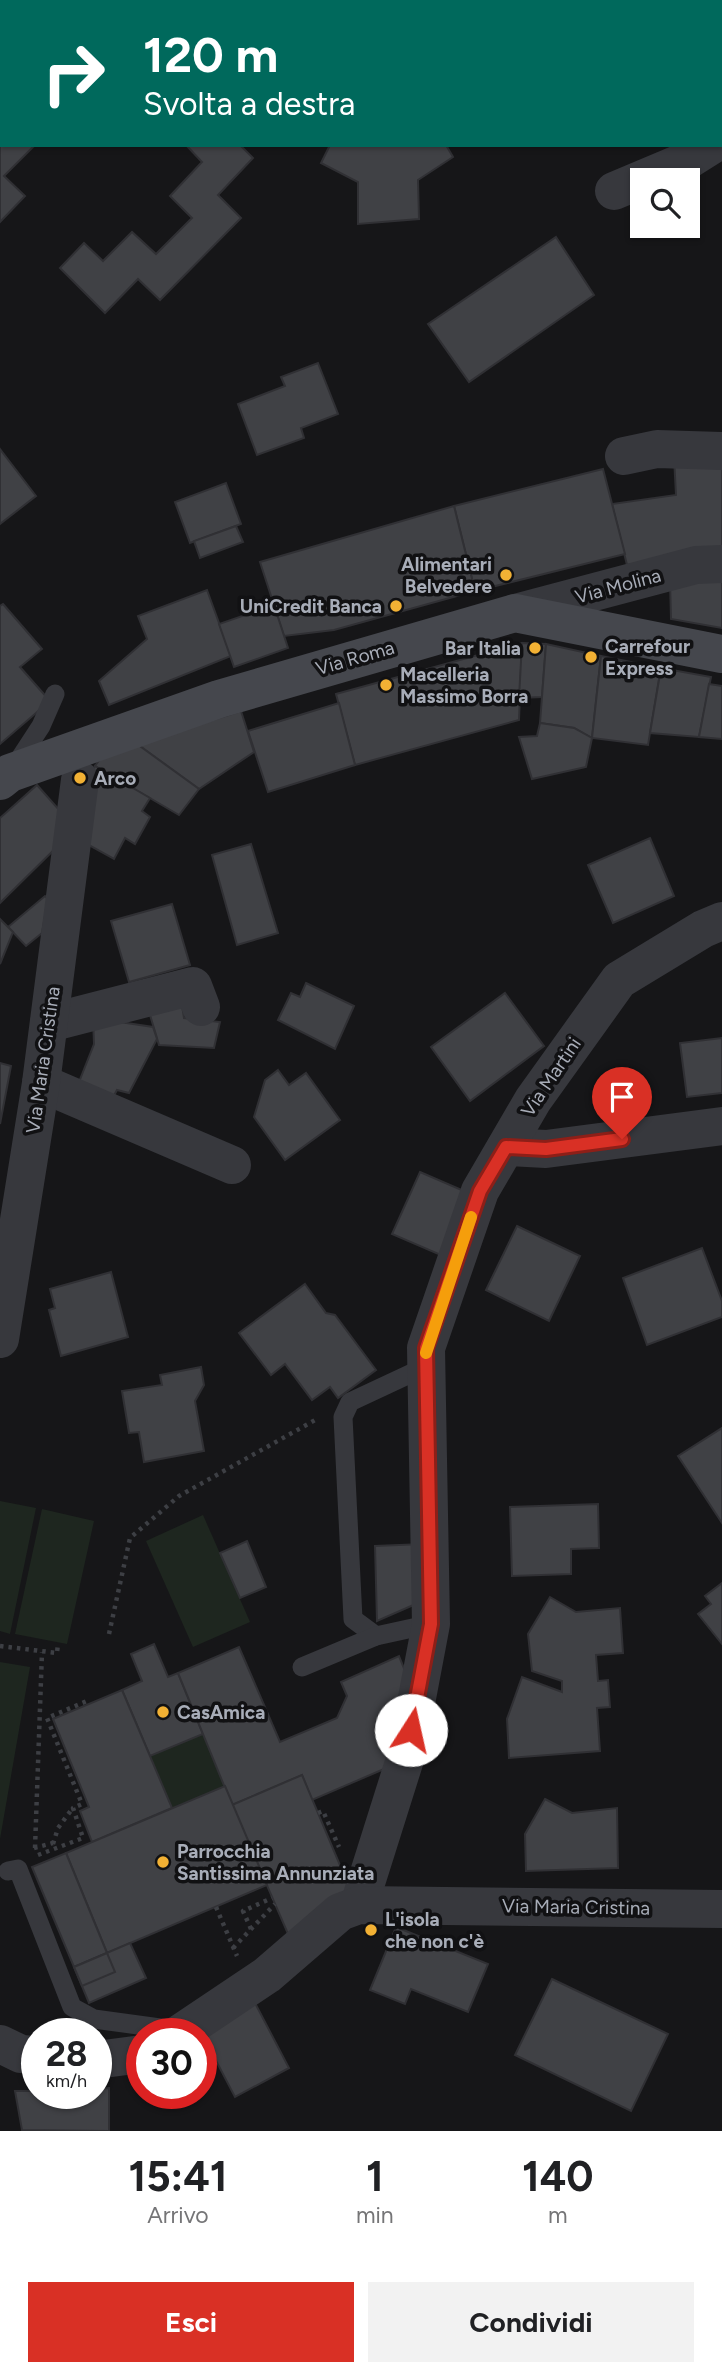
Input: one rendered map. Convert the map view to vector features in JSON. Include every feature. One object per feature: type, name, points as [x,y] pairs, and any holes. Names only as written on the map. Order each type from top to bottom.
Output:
[{"type":"main road","name":"Via Roma","points":[[5,777],[78,769],[219,699],[515,613],[722,654]]},
{"type":"street","points":[[614,191],[690,159],[709,147]]},
{"type":"street","points":[[624,456],[657,449],[722,451]]},
{"type":"street","name":"Via Molina","points":[[515,613],[696,565],[722,564]]},
{"type":"street","name":"Via Maria Cristina","points":[[0,1339],[41,1083],[78,769]]},
{"type":"street","name":"Via Martini","points":[[359,1905],[406,1756],[431,1624],[426,1348],[480,1191],[533,1100],[619,979],[703,929],[722,921]]},
{"type":"street","points":[[49,1023],[193,986],[201,1007]]},
{"type":"street","points":[[41,1083],[232,1166]]},
{"type":"street","points":[[506,1147],[546,1149],[722,1126]]},
{"type":"street","name":"Via Maria Cristina","points":[[203,2018],[267,1975],[340,1912],[359,1905],[722,1909]]},
{"type":"street","points":[[0,2044],[21,2054]]},
{"type":"lane","points":[[5,777],[41,726],[55,694]]},
{"type":"lane","points":[[376,1636],[353,1619],[343,1417],[350,1402],[427,1366]]},
{"type":"lane","points":[[302,1667],[376,1636],[431,1624]]},
{"type":"lane","points":[[8,1871],[18,1869],[72,2007],[94,2019],[126,2024]]},
{"type":"path","points":[[109,1634],[130,1538],[178,1496],[350,1402]]},
{"type":"path","points":[[0,1646],[57,1653],[58,1643]]},
{"type":"path","points":[[42,1652],[34,1848],[53,1843]]},
{"type":"path","points":[[73,1808],[83,1838],[50,1851],[58,1828],[73,1808],[82,1804],[47,1718],[87,1701]]},
{"type":"path","points":[[233,1948],[251,1929],[274,1901],[243,1911],[251,1929]]},
{"type":"path","points":[[216,1907],[239,1961],[244,1991]]},
{"type":"shaded area","points":[[0,1501],[36,1508],[10,1634],[0,1631]]},
{"type":"shaded area","points":[[42,1509],[94,1521],[67,1644],[15,1634]]},
{"type":"shaded area","points":[[203,1515],[250,1622],[193,1647],[146,1541]]},
{"type":"shaded area","points":[[0,1662],[30,1667],[0,1839]]},
{"type":"shaded area","points":[[203,1734],[225,1786],[172,1808],[150,1756]]},
{"type":"building","points":[[0,147],[33,147],[4,176],[25,196],[0,222]]},
{"type":"building","points":[[188,147],[242,147],[253,158],[218,195],[241,218],[160,300],[138,279],[105,313],[60,268],[84,243],[103,261],[132,232],[156,254],[192,218],[170,196],[202,162]]},
{"type":"building","points":[[329,147],[447,147],[453,157],[418,180],[419,219],[358,224],[358,182],[321,163]]},
{"type":"building","points":[[556,237],[594,295],[469,382],[428,324]]},
{"type":"building","points":[[318,363],[338,414],[301,428],[304,438],[257,455],[238,404],[285,386],[281,377]]},
{"type":"building","points":[[0,449],[36,496],[0,524]]},
{"type":"building","points":[[674,457],[722,457],[722,550],[627,565],[612,504],[676,495]]},
{"type":"building","points":[[603,469],[625,554],[475,591],[454,506]]},
{"type":"building","points":[[226,483],[241,524],[190,543],[175,502]]},
{"type":"building","points":[[454,506],[475,591],[334,630],[284,636],[260,562]]},
{"type":"building","points":[[236,526],[243,542],[200,558],[194,541]]},
{"type":"building","points":[[722,576],[722,628],[671,619],[670,581]]},
{"type":"building","points":[[207,590],[231,656],[109,705],[99,681],[147,639],[138,616]]},
{"type":"building","points":[[3,604],[42,649],[20,667],[50,701],[0,744],[0,606]]},
{"type":"building","points":[[274,605],[288,648],[234,667],[219,624]]},
{"type":"building","points":[[522,643],[519,720],[355,765],[336,694]]},
{"type":"building","points":[[522,643],[546,644],[542,697],[519,698]]},
{"type":"building","points":[[546,644],[601,656],[592,738],[574,728],[540,723]]},
{"type":"building","points":[[601,656],[661,668],[648,745],[592,738]]},
{"type":"building","points":[[661,668],[711,677],[699,737],[650,733]]},
{"type":"building","points":[[709,684],[722,686],[722,739],[699,737]]},
{"type":"building","points":[[339,703],[355,765],[268,792],[248,731]]},
{"type":"building","points":[[241,711],[254,752],[199,789],[137,744]]},
{"type":"building","points":[[540,723],[574,728],[592,738],[586,767],[532,779],[519,737],[537,736]]},
{"type":"building","points":[[137,744],[199,789],[179,815],[95,766],[100,759]]},
{"type":"building","points":[[95,766],[150,798],[142,811],[150,817],[135,844],[125,838],[114,859],[85,843],[91,777]]},
{"type":"building","points":[[37,785],[69,821],[66,838],[0,903],[0,818]]},
{"type":"building","points":[[650,838],[674,896],[613,923],[588,865]]},
{"type":"building","points":[[251,844],[278,933],[237,945],[212,855]]},
{"type":"building","points":[[45,896],[48,899],[42,933],[26,946],[8,927]]},
{"type":"building","points":[[172,904],[190,965],[129,982],[111,921]]},
{"type":"building","points":[[0,919],[13,932],[0,964]]},
{"type":"building","points":[[306,983],[354,1006],[335,1049],[278,1020],[291,993],[300,997]]},
{"type":"building","points":[[505,993],[544,1046],[470,1101],[431,1047]]},
{"type":"building","points":[[181,999],[184,1018],[220,1022],[214,1048],[159,1045],[147,1005]]},
{"type":"building","points":[[93,1018],[153,1027],[157,1039],[129,1093],[117,1090],[111,1101],[79,1082],[94,1044]]},
{"type":"building","points":[[722,1038],[722,1093],[687,1097],[680,1043]]},
{"type":"building","points":[[0,1063],[11,1066],[0,1124]]},
{"type":"building","points":[[278,1070],[289,1085],[306,1073],[340,1120],[285,1160],[254,1117],[265,1080]]},
{"type":"building","points":[[420,1172],[471,1194],[443,1256],[392,1234]]},
{"type":"building","points":[[517,1226],[580,1256],[549,1321],[486,1290]]},
{"type":"building","points":[[702,1248],[722,1301],[722,1317],[647,1345],[623,1278]]},
{"type":"building","points":[[111,1272],[128,1337],[61,1356],[49,1310],[55,1308],[50,1289]]},
{"type":"building","points":[[305,1284],[326,1313],[335,1315],[376,1370],[338,1398],[330,1387],[312,1400],[285,1364],[271,1375],[239,1333]]},
{"type":"building","points":[[201,1367],[204,1385],[195,1401],[204,1451],[144,1462],[139,1432],[129,1433],[122,1391],[162,1385],[160,1375]]},
{"type":"building","points":[[722,1428],[722,1523],[678,1456]]},
{"type":"building","points":[[598,1504],[599,1548],[571,1549],[571,1574],[512,1576],[510,1507]]},
{"type":"building","points":[[247,1541],[266,1587],[240,1598],[220,1553]]},
{"type":"building","points":[[423,1544],[418,1603],[377,1621],[375,1546]]},
{"type":"building","points":[[722,1583],[722,1644],[698,1614],[711,1604],[705,1596]]},
{"type":"building","points":[[550,1597],[576,1612],[620,1608],[623,1653],[596,1655],[598,1681],[608,1680],[610,1707],[597,1708],[600,1751],[509,1758],[507,1719],[522,1677],[562,1692],[562,1681],[532,1671],[528,1634]]},
{"type":"building","name":"CasAmica","points":[[154,1644],[168,1677],[178,1673],[203,1734],[150,1756],[122,1690],[142,1681],[131,1654]]},
{"type":"building","points":[[239,1647],[280,1742],[337,1718],[347,1696],[341,1682],[399,1656],[410,1683],[391,1766],[312,1800],[302,1775],[232,1805],[178,1673]]},
{"type":"building","points":[[122,1690],[172,1808],[92,1842],[80,1811],[89,1807],[53,1719]]},
{"type":"building","points":[[302,1775],[350,1889],[292,1943],[232,1805]]},
{"type":"building","name":"Parrocchia Santissima Annunziata","points":[[225,1786],[267,1885],[107,1953],[66,1853]]},
{"type":"building","points":[[545,1799],[572,1813],[617,1808],[618,1868],[526,1871],[525,1834]]},
{"type":"building","points":[[66,1853],[107,1953],[74,1967],[32,1867]]},
{"type":"building","points":[[396,1927],[488,1964],[468,2012],[411,1989],[405,2004],[370,1990]]},
{"type":"building","points":[[130,1943],[146,1978],[89,2003],[74,1967]]},
{"type":"building","points":[[107,1953],[115,1972],[82,1986],[74,1967]]},
{"type":"building","points":[[552,1979],[668,2034],[631,2111],[515,2055]]},
{"type":"building","points":[[255,2003],[289,2068],[235,2097],[217,2063],[217,2023]]},
{"type":"building","points":[[15,2091],[21,2091],[21,2109],[109,2109],[109,2131],[22,2130]]},
{"type":"slow traffic","points":[[426,1353],[471,1217]]},
{"type":"place","name":"Alimentari Belvedere","points":[[506,575]]},
{"type":"place","name":"UniCredit Banca","points":[[396,606]]},
{"type":"place","name":"Bar Italia","points":[[535,648]]},
{"type":"place","name":"Carrefour Express","points":[[591,657]]},
{"type":"place","name":"Macelleria Massimo Borra","points":[[386,685]]},
{"type":"place","name":"Arco","points":[[80,778]]},
{"type":"place","name":"CasAmica","points":[[163,1712]]},
{"type":"place","name":"Parrocchia Santissima Annunziata","points":[[163,1862]]},
{"type":"place","name":"L'isola che non c'è","points":[[371,1930]]},
{"type":"route","points":[[411,1730],[431,1624],[426,1348],[480,1191],[506,1147],[546,1149],[622,1139]]}]
